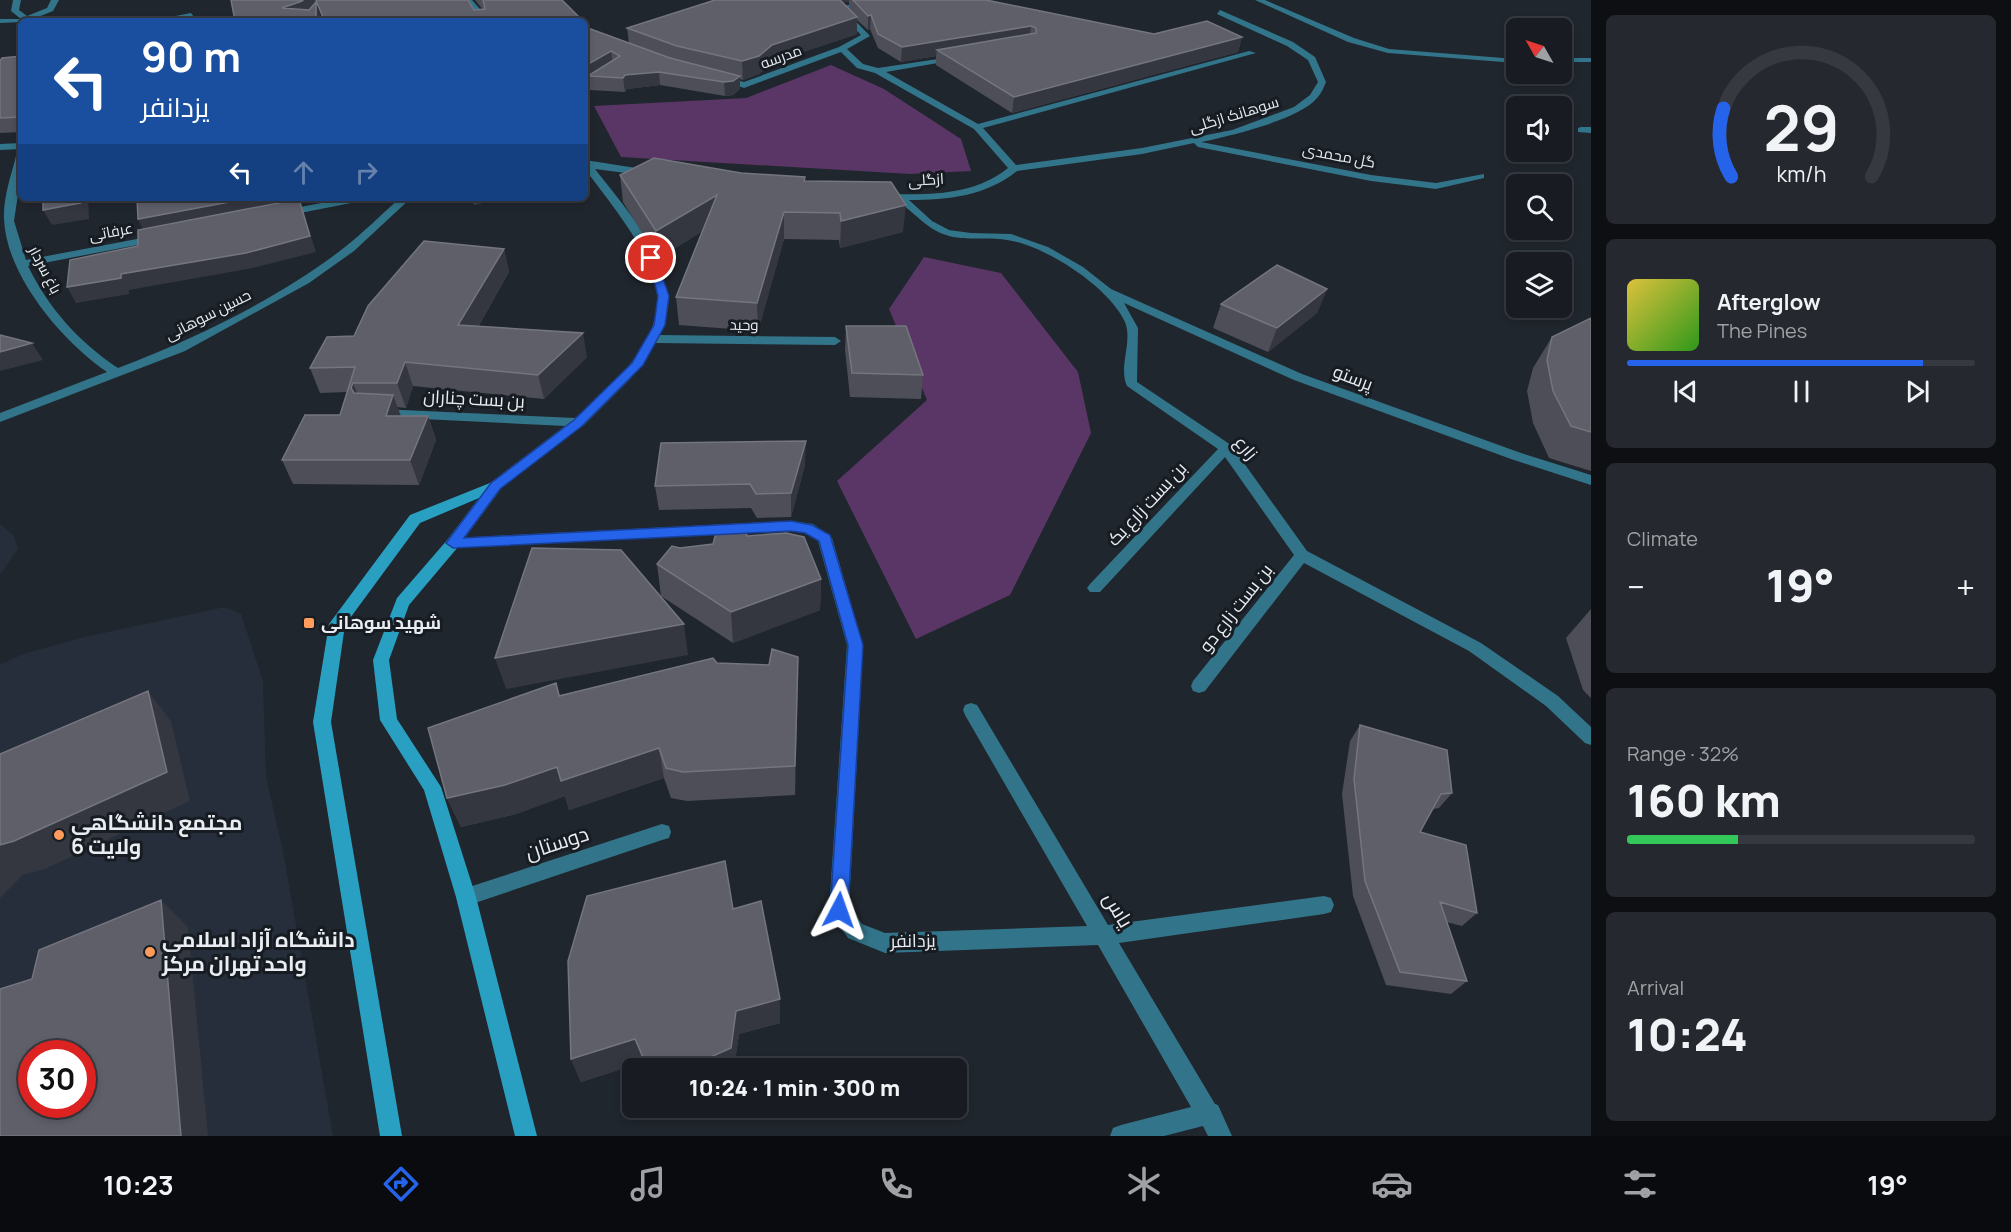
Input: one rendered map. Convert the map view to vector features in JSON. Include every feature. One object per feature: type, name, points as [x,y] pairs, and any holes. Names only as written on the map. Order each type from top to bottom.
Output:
[{"type":"main road","points":[[495,486],[453,543],[402,602],[381,660],[389,720],[432,788],[466,897],[526,1136]]},
{"type":"main road","points":[[391,1136],[322,722],[337,624],[416,519],[495,486]]},
{"type":"street","points":[[17,0],[15,11],[21,18]]},
{"type":"street","points":[[30,18],[50,9],[55,0]]},
{"type":"street","points":[[468,0],[482,18]]},
{"type":"street","points":[[1259,0],[1351,40],[1388,51],[1506,60]]},
{"type":"street","name":"مدرسه","points":[[710,76],[744,85],[842,49],[866,36],[838,7],[885,3]]},
{"type":"street","name":"سوهانک ازگلی","points":[[1014,168],[1192,142],[1234,132],[1297,109],[1314,97],[1322,81],[1312,59],[1290,44],[1220,12]]},
{"type":"street","points":[[176,18],[191,15]]},
{"type":"street","points":[[0,21],[18,21]]},
{"type":"street","points":[[0,33],[18,24]]},
{"type":"street","points":[[842,49],[860,66],[878,71],[976,127],[1014,168]]},
{"type":"street","points":[[976,127],[1252,53]]},
{"type":"street","points":[[878,71],[959,57]]},
{"type":"street","points":[[1572,60],[1591,60]]},
{"type":"street","name":"گل محمدی","points":[[1192,142],[1371,178],[1436,186],[1481,176]]},
{"type":"street","points":[[0,147],[18,146]]},
{"type":"street","points":[[588,164],[666,175]]},
{"type":"street","name":"باغ سردار","points":[[18,166],[13,183],[9,228],[23,264],[42,301],[81,347],[115,372]]},
{"type":"street","points":[[495,486],[579,422],[637,365],[660,325],[664,296],[651,258],[588,167]]},
{"type":"street","name":"ازگلی","points":[[878,196],[961,193],[1003,180],[1014,168]]},
{"type":"street","name":"زارع","points":[[900,197],[920,218],[938,229],[963,236],[1009,237],[1039,246],[1109,292],[1131,324],[1131,383],[1226,448],[1302,555],[1475,647],[1552,701],[1591,738]]},
{"type":"street","points":[[277,215],[346,201]]},
{"type":"street","name":"حسین سوهانی","points":[[0,418],[181,348],[305,281],[350,249],[403,201]]},
{"type":"street","name":"عرفاتی","points":[[23,264],[173,235]]},
{"type":"street","name":"پرستو","points":[[1109,292],[1298,377],[1515,456],[1591,480]]},
{"type":"street","name":"وحید","points":[[652,339],[835,341]]},
{"type":"street","name":"بن بست چناران","points":[[368,412],[579,422]]},
{"type":"street","name":"بن بست زارع یک","points":[[1095,588],[1226,448]]},
{"type":"street","name":"یزدانفر","points":[[453,543],[791,526],[808,528],[825,538],[855,645],[839,910],[855,932],[885,943],[1105,935]]},
{"type":"street","name":"بن بست زارع دو","points":[[1199,686],[1302,555]]},
{"type":"street","name":"یاس","points":[[971,710],[1210,1113],[1221,1136]]},
{"type":"street","name":"دوستان","points":[[466,897],[662,832]]},
{"type":"street","points":[[1105,935],[1324,905]]},
{"type":"street","points":[[1121,1136],[1210,1113]]},
{"type":"shaded area","points":[[831,65],[884,89],[961,139],[971,171],[910,174],[621,157],[594,106],[746,98]]},
{"type":"shaded area","points":[[924,257],[1001,273],[1078,372],[1091,433],[1010,595],[916,639],[837,481],[927,400],[889,309]]},
{"type":"shaded area","points":[[0,524],[13,535],[18,548],[0,575]]},
{"type":"shaded area","name":"دانشگاه آزاد اسلامی واحد تهران مرکز","points":[[225,607],[241,614],[263,681],[266,777],[283,851],[333,1136],[0,1136],[0,665],[23,654],[80,638]]},
{"type":"building","points":[[231,0],[303,0],[282,8],[309,10],[316,2],[316,18],[234,18]]},
{"type":"building","points":[[468,0],[474,10],[485,9],[483,0],[562,0],[580,18],[324,18],[316,1]]},
{"type":"building","points":[[715,0],[840,0],[857,17],[772,45],[759,56],[742,61],[677,46],[627,28]]},
{"type":"building","points":[[853,0],[986,0],[1154,34],[1207,21],[1242,37],[1014,97],[937,50],[1036,33],[1036,28],[1031,26],[902,47],[878,34],[871,15],[868,16]]},
{"type":"building","points":[[588,28],[670,58],[740,76],[733,81],[724,82],[659,72],[625,75],[623,78],[588,76],[620,56],[611,51],[588,64]]},
{"type":"building","points":[[18,56],[18,117],[0,118],[0,61],[2,58]]},
{"type":"building","points":[[654,158],[741,173],[805,177],[804,181],[891,182],[906,205],[841,221],[840,213],[784,212],[757,303],[676,297],[717,195],[656,231],[620,175]]},
{"type":"building","points":[[43,201],[81,201],[81,203],[43,210]]},
{"type":"building","points":[[137,201],[235,201],[138,219]]},
{"type":"building","points":[[289,201],[300,201],[310,236],[246,253],[121,274],[121,278],[67,287],[70,260],[138,246],[138,230]]},
{"type":"building","points":[[424,241],[504,249],[458,325],[583,333],[538,375],[405,362],[397,383],[353,383],[351,388],[354,393],[393,395],[386,416],[428,416],[410,460],[282,460],[305,415],[340,415],[355,367],[310,368],[327,337],[354,336],[368,306]]},
{"type":"building","points":[[1277,265],[1327,289],[1277,328],[1221,304]]},
{"type":"building","points":[[1591,318],[1591,432],[1571,426],[1553,391],[1547,360],[1552,337]]},
{"type":"building","points":[[846,326],[906,326],[923,375],[852,373]]},
{"type":"building","points":[[0,335],[32,343],[0,352]]},
{"type":"building","points":[[806,441],[791,493],[756,494],[750,484],[655,486],[661,443]]},
{"type":"building","points":[[745,529],[747,536],[786,533],[804,537],[821,579],[731,612],[657,564],[672,546],[680,548],[713,544],[716,533]]},
{"type":"building","points":[[532,548],[621,550],[684,624],[495,658]]},
{"type":"building","points":[[772,649],[798,657],[795,766],[683,772],[666,768],[659,748],[561,781],[557,767],[505,785],[447,798],[428,728],[556,683],[559,696],[713,658],[717,663],[769,665]]},
{"type":"building","points":[[148,691],[167,772],[14,841],[0,845],[0,754]]},
{"type":"building","points":[[1360,725],[1447,750],[1452,793],[1441,794],[1420,832],[1466,845],[1477,913],[1440,902],[1467,981],[1400,972],[1365,881],[1354,779]]},
{"type":"building","points":[[725,861],[733,909],[761,901],[780,999],[736,1011],[731,1048],[708,1058],[644,1058],[635,1039],[571,1059],[568,961],[587,896]]},
{"type":"building","points":[[161,900],[181,1136],[0,1136],[0,989],[32,979],[39,950]]},
{"type":"place","name":"شهید سوهانی","points":[[309,623]]},
{"type":"place","name":"مجتمع دانشگاهی ولایت 6","points":[[59,835]]},
{"type":"place","name":"دانشگاه آزاد اسلامی واحد تهران مرکز","points":[[150,952]]},
{"type":"route","points":[[651,258],[664,296],[660,325],[637,365],[578,423],[495,486],[453,543],[791,526],[808,528],[825,538],[855,645],[839,910]]}]
